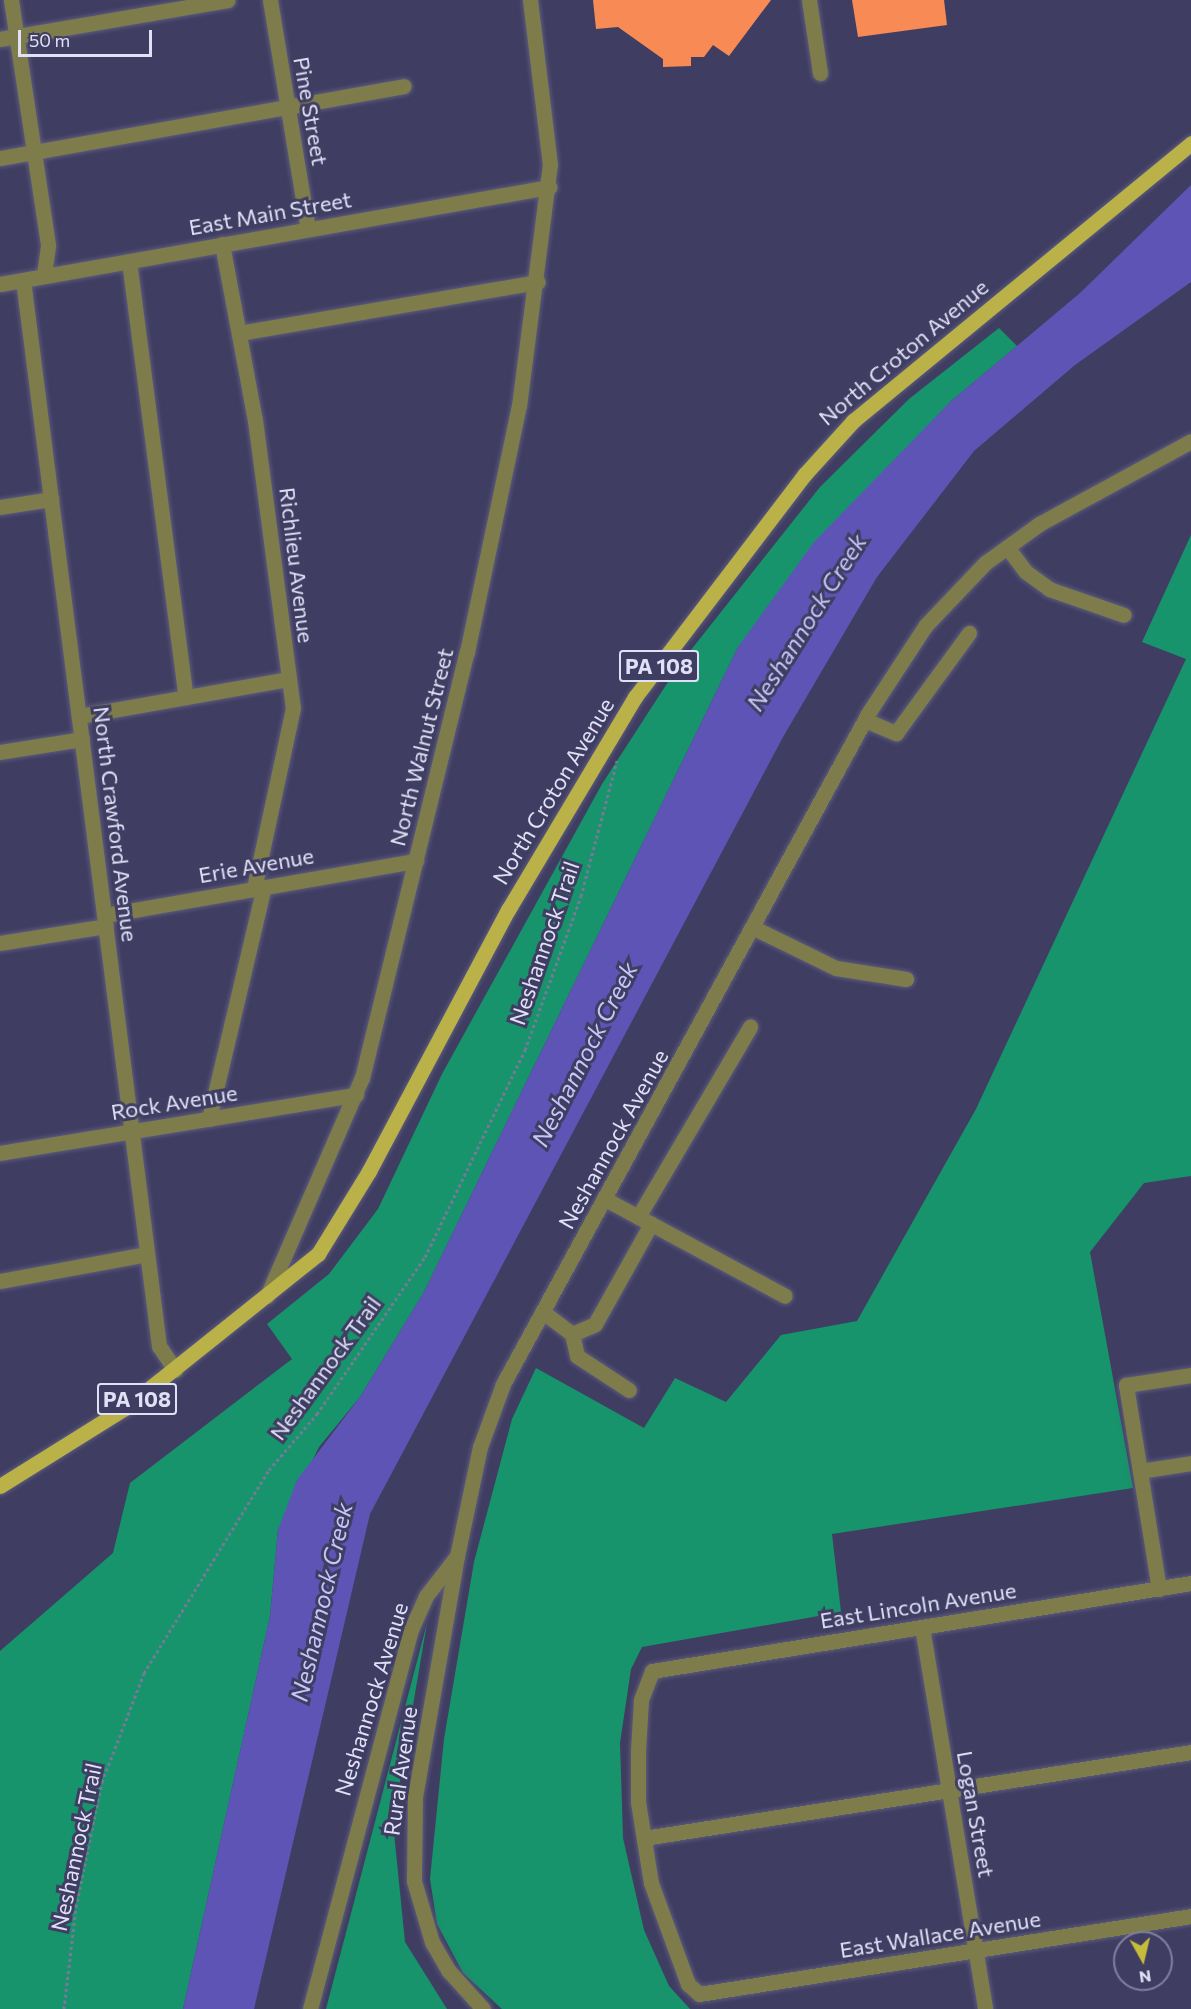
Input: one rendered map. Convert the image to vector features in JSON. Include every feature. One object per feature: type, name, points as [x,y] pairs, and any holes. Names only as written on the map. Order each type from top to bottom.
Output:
[{"type":"main road","name":"North Croton Avenue","points":[[0,1486],[125,1408],[298,1275],[335,1231],[508,910],[636,697],[805,474],[853,421],[1191,143]]},
{"type":"street","points":[[11,0],[36,152],[48,246],[44,276]]},
{"type":"street","points":[[0,39],[228,0]]},
{"type":"street","name":"Pine Street","points":[[270,0],[308,229]]},
{"type":"street","name":"North Walnut Street","points":[[266,1299],[356,1095],[467,652],[519,406],[538,282],[549,187],[548,113],[530,0]]},
{"type":"street","points":[[809,0],[820,74]]},
{"type":"street","points":[[0,158],[404,86]]},
{"type":"street","name":"East Main Street","points":[[0,284],[549,187]]},
{"type":"street","name":"Richlieu Avenue","points":[[209,1119],[292,729],[289,679],[239,333],[222,244]]},
{"type":"street","points":[[129,261],[186,697]]},
{"type":"street","name":"North Crawford Avenue","points":[[24,280],[159,1346],[175,1370]]},
{"type":"street","points":[[239,333],[538,282]]},
{"type":"street","name":"Neshannock Avenue","points":[[310,2009],[410,1632],[426,1596],[457,1556],[488,1421],[543,1312],[865,720],[926,625],[1006,547],[1191,441]]},
{"type":"street","points":[[0,507],[51,499]]},
{"type":"street","points":[[1006,547],[1026,572],[1049,589],[1124,615]]},
{"type":"street","points":[[865,720],[896,733],[969,633]]},
{"type":"street","points":[[79,716],[289,679]]},
{"type":"street","points":[[0,752],[82,739]]},
{"type":"street","name":"Erie Avenue","points":[[0,943],[259,888],[416,861]]},
{"type":"street","points":[[753,928],[836,968],[906,979]]},
{"type":"street","points":[[572,1334],[594,1324],[645,1220],[750,1027]]},
{"type":"street","name":"Rock Avenue","points":[[0,1153],[356,1095]]},
{"type":"street","points":[[605,1199],[784,1296]]},
{"type":"street","points":[[0,1281],[147,1254]]},
{"type":"street","points":[[543,1312],[572,1334],[577,1356],[629,1390]]},
{"type":"street","points":[[1159,1589],[1126,1385],[1191,1375]]},
{"type":"street","points":[[1140,1471],[1191,1463]]},
{"type":"street","name":"Rural Avenue","points":[[457,1556],[415,1797],[414,1881],[432,1942],[449,1971],[483,2009]]},
{"type":"street","name":"East Lincoln Avenue","points":[[644,1838],[638,1751],[641,1700],[652,1671],[1191,1583]]},
{"type":"street","name":"Logan Street","points":[[922,1627],[984,2009]]},
{"type":"street","points":[[644,1838],[949,1793],[1191,1752]]},
{"type":"street","name":"East Wallace Avenue","points":[[644,1838],[667,1933],[697,1993],[1191,1916]]},
{"type":"path","name":"Neshannock Trail","points":[[64,2009],[76,1907],[102,1782],[144,1673],[269,1470],[317,1414],[425,1257],[525,1050],[581,896],[619,753]]},
{"type":"green space","points":[[999,328],[1017,346],[950,402],[738,647],[424,1292],[360,1397],[319,1447],[278,1530],[270,1616],[183,2009],[0,2009],[0,1651],[113,1553],[130,1483],[292,1359],[267,1324],[329,1274],[378,1209],[442,1074],[602,784],[679,665],[820,487],[909,399]]},
{"type":"green space","points":[[1191,535],[1191,1176],[1144,1183],[1090,1252],[1133,1488],[832,1534],[841,1612],[642,1647],[631,1669],[620,1743],[623,1838],[644,1930],[669,1986],[690,2009],[502,2009],[463,1973],[437,1924],[430,1879],[444,1739],[474,1562],[512,1419],[536,1368],[644,1428],[675,1378],[726,1402],[781,1335],[857,1321],[976,1109],[1186,659],[1142,642]]},
{"type":"green space","points":[[427,1623],[393,1823],[405,1942],[447,2009],[326,2009]]},
{"type":"water","name":"Neshannock Creek","points":[[1191,185],[1191,282],[1075,365],[974,451],[877,577],[783,737],[370,1514],[254,2009],[183,2009],[270,1616],[278,1530],[297,1480],[360,1397],[424,1292],[738,647],[814,542],[950,402],[1080,293]]},
{"type":"building","points":[[593,0],[771,0],[729,56],[713,45],[704,57],[691,57],[691,66],[663,67],[663,59],[618,27],[596,29]]},
{"type":"building","points":[[852,0],[944,0],[947,25],[858,37]]}]
